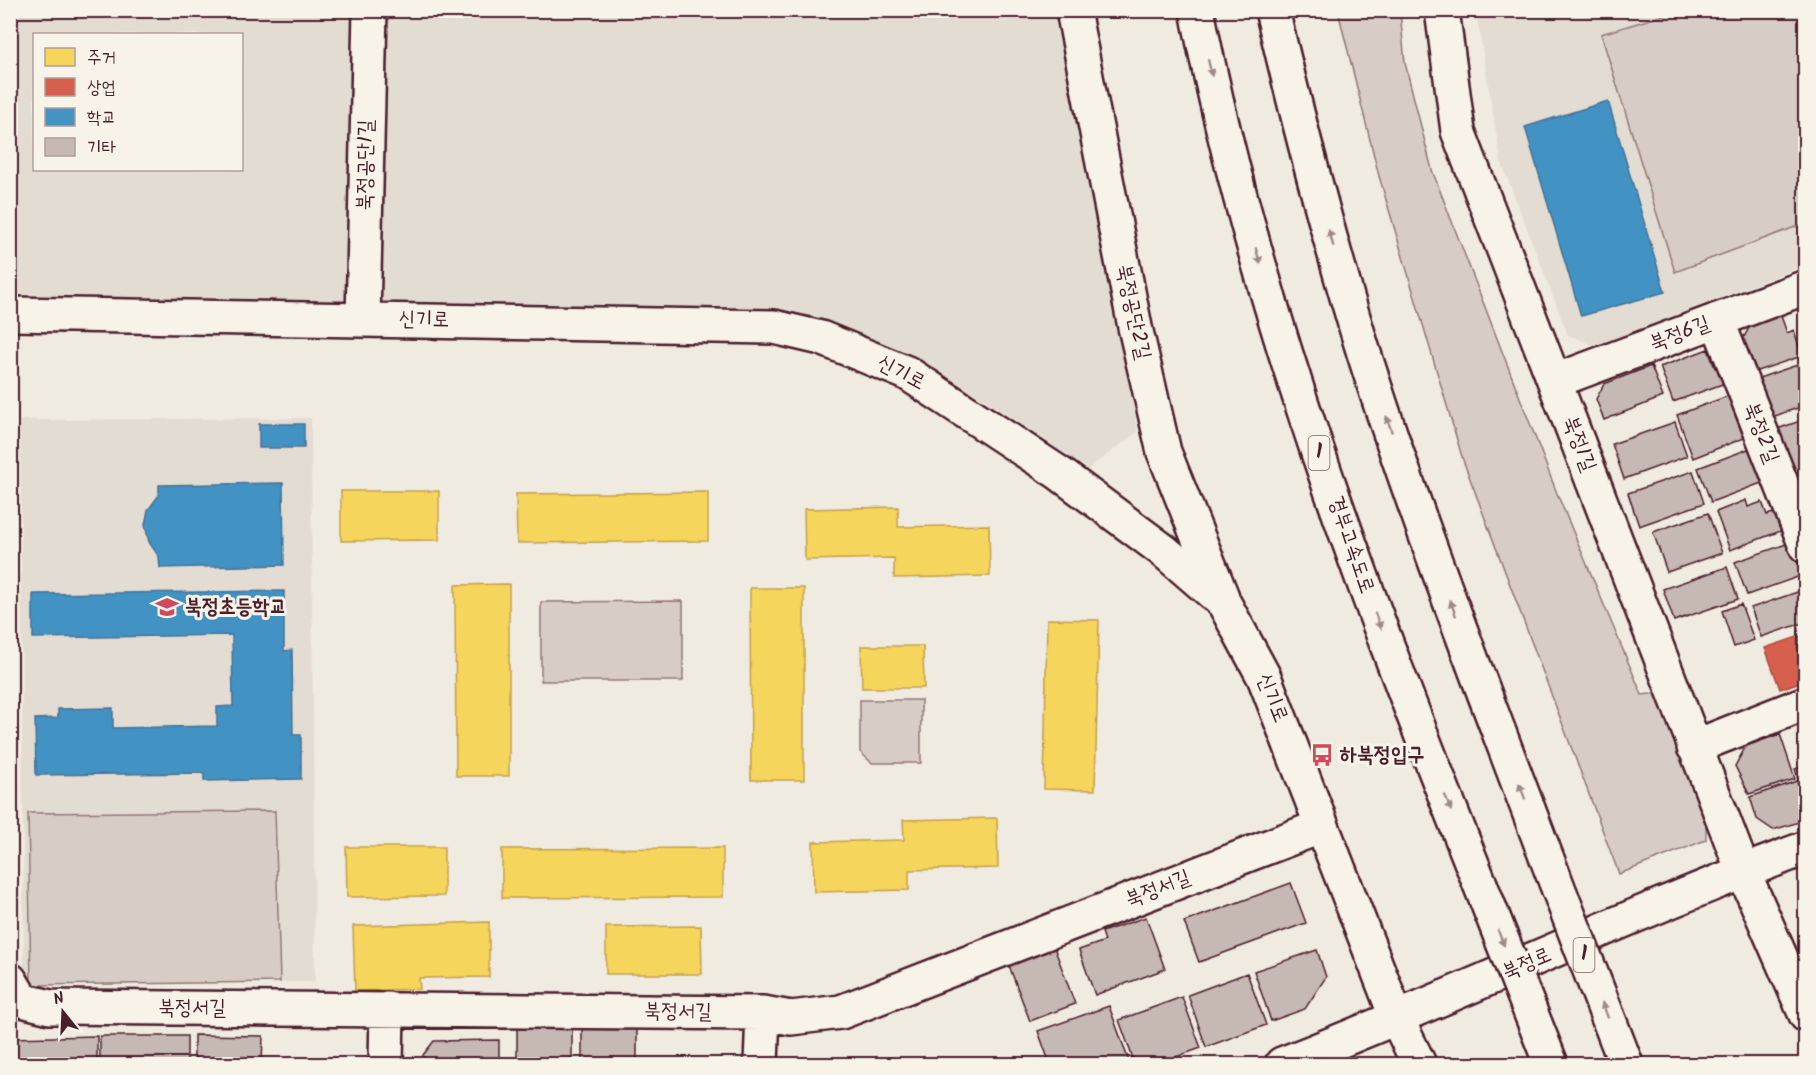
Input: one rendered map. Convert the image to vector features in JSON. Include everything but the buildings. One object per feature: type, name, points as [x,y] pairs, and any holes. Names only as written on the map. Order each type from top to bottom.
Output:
[{"type":"main road","name":"북정공단1길","points":[[363,319],[370,10]]},
{"type":"main road","name":"북정공단2길","points":[[1073,10],[1133,316],[1164,452],[1224,603]]},
{"type":"main road","name":"경부고속도로","points":[[1197,10],[1224,129],[1288,360],[1367,592],[1551,1065]]},
{"type":"main road","name":"1","points":[[1272,10],[1308,160],[1362,347],[1423,526],[1626,1065]]},
{"type":"main road","name":"북정1길","points":[[1442,10],[1458,131],[1694,747],[1743,871],[1806,1015]]},
{"type":"main road","name":"북정6길","points":[[1555,381],[1806,287]]},
{"type":"main road","name":"신기로","points":[[10,314],[774,327],[821,338],[907,373],[1050,467],[1164,551],[1224,603],[1264,677],[1397,1020],[1419,1065]]},
{"type":"main road","name":"북정2길","points":[[1717,320],[1806,546]]},
{"type":"main road","points":[[1694,747],[1806,703]]},
{"type":"main road","name":"북정서길","points":[[10,980],[22,1000],[50,1007],[763,1013],[791,1017],[842,1012],[1322,826]]},
{"type":"main road","name":"북정로","points":[[1282,1065],[1397,1020],[1743,871],[1806,848]]},
{"type":"main road","points":[[386,1065],[387,1009]]},
{"type":"main road","points":[[761,1065],[763,1013]]},
{"type":"shaded area","points":[[1681,10],[1805,11],[1806,223],[1675,272],[1601,34]]},
{"type":"shaded area","points":[[11,11],[1054,11],[1138,432],[1088,469],[977,395],[864,336],[744,311],[499,308],[11,294]]},
{"type":"shaded area","points":[[1338,11],[1400,11],[1405,63],[1432,170],[1558,496],[1642,695],[1660,693],[1706,812],[1706,840],[1619,874],[1463,460],[1379,176]]},
{"type":"shaded area","points":[[1476,11],[1805,11],[1805,265],[1595,346],[1568,335],[1501,162]]},
{"type":"shaded area","name":"북정초등학교","points":[[311,418],[315,982],[24,985],[20,420]]},
{"type":"shaded area","points":[[683,601],[683,681],[541,681],[541,602]]},
{"type":"shaded area","points":[[860,700],[921,700],[921,763],[872,763],[860,752]]},
{"type":"shaded area","points":[[275,811],[280,982],[31,985],[28,813]]},
{"type":"place","name":"북정초등학교","points":[[167,607]]},
{"type":"place","name":"하북정입구","points":[[1322,755]]}]
